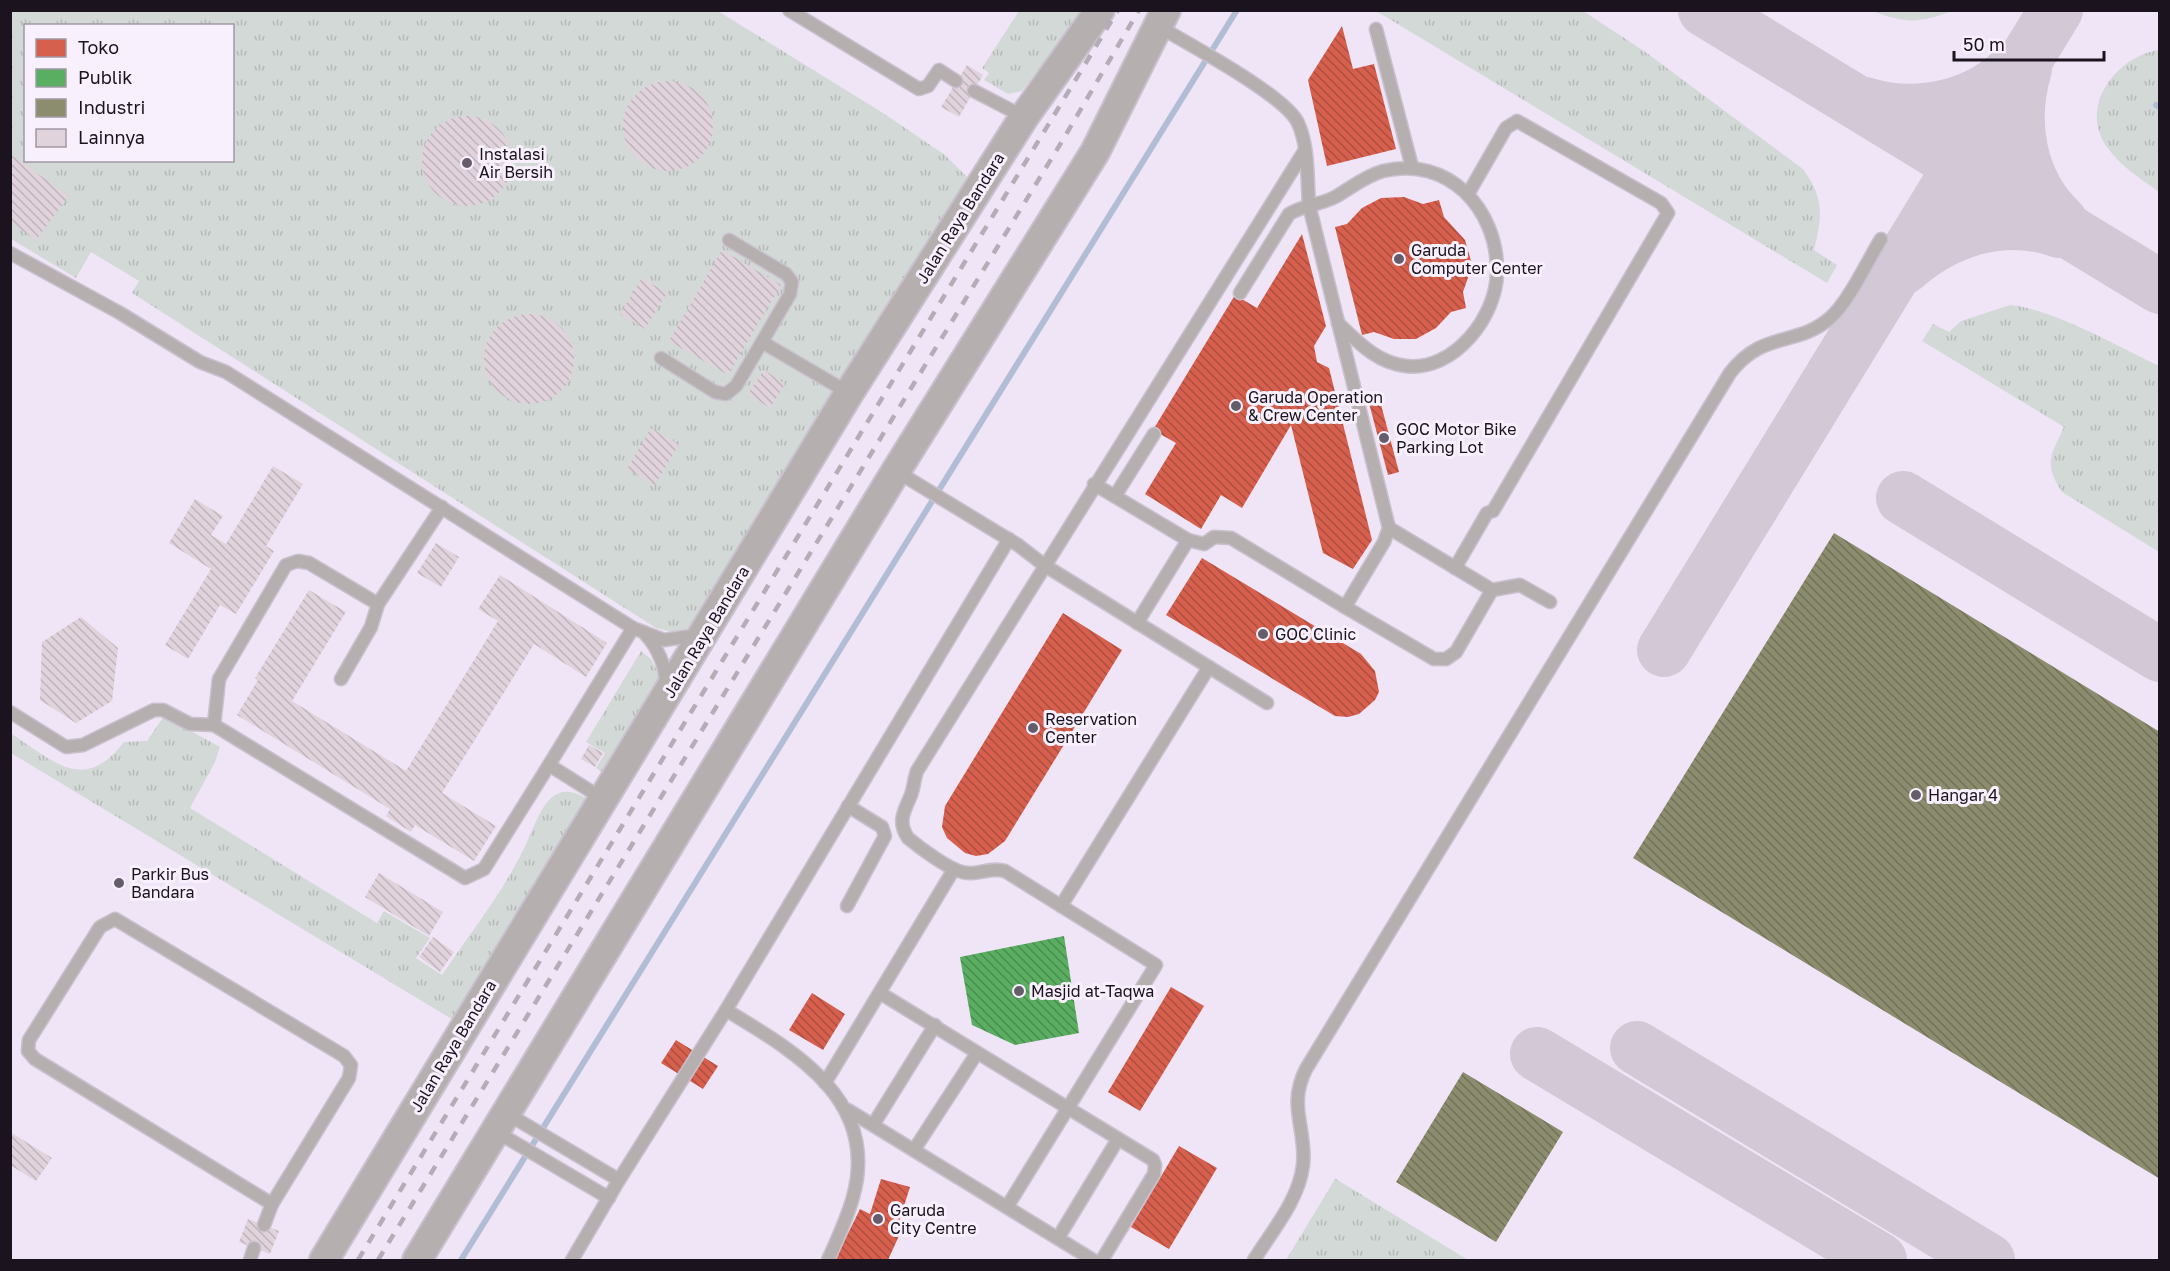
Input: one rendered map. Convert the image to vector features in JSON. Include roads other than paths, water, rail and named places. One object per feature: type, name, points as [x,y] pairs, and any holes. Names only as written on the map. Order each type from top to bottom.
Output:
[{"type":"street","name":"Jalan Raya Bandara","points":[[324,1260],[849,393],[1024,117],[1100,10]]},
{"type":"street","points":[[417,1260],[510,1128],[906,478],[1168,25]]},
{"type":"lane","points":[[789,10],[919,89],[928,86],[939,70],[956,81]]},
{"type":"lane","points":[[1168,25],[1291,113],[1301,132],[1305,150],[1309,205],[1389,528],[1384,542],[1345,607]]},
{"type":"lane","points":[[1376,29],[1412,167]]},
{"type":"lane","points":[[975,92],[1024,117]]},
{"type":"lane","points":[[1455,568],[1487,513],[1493,511],[1668,213],[1662,203],[1517,121],[1506,128],[1468,194]]},
{"type":"lane","points":[[1007,1207],[1156,964],[999,869],[971,873],[954,869],[908,838],[903,830],[902,814],[912,793],[917,771],[1094,484],[1305,150]]},
{"type":"lane","points":[[1240,293],[1289,214],[1335,196],[1366,177],[1383,171],[1412,167],[1428,169],[1468,194],[1487,222],[1493,240],[1497,273],[1490,306],[1464,343],[1435,362],[1405,366],[1376,356],[1337,322]]},
{"type":"lane","points":[[1254,1260],[1291,1201],[1300,1178],[1304,1154],[1296,1101],[1297,1090],[1306,1069],[1730,373],[1746,355],[1756,348],[1767,342],[1806,332],[1831,317],[1881,239]]},
{"type":"lane","points":[[661,358],[715,392],[726,394],[736,386],[790,294],[792,282],[786,274],[729,240]]},
{"type":"lane","points":[[10,253],[120,313],[200,362],[226,372],[645,635],[664,640],[688,638],[696,636],[710,624]]},
{"type":"lane","points":[[762,342],[849,393]]},
{"type":"lane","points":[[1115,496],[1154,434]]},
{"type":"lane","points":[[906,478],[1009,539],[1044,565],[1267,703]]},
{"type":"lane","points":[[1094,484],[1188,540],[1204,543],[1215,537],[1231,538],[1434,659],[1440,660],[1456,652],[1492,590]]},
{"type":"lane","points":[[341,679],[371,627],[378,604],[442,507]]},
{"type":"lane","points":[[1389,528],[1492,590],[1520,585],[1550,602]]},
{"type":"lane","points":[[572,1260],[726,1010],[1009,539]]},
{"type":"lane","points":[[1137,623],[1188,540]]},
{"type":"lane","points":[[214,725],[222,673],[286,565],[298,561],[309,562],[378,604]]},
{"type":"lane","points":[[10,712],[66,747],[83,745],[154,710],[163,710],[190,724],[214,725],[465,878],[484,869],[633,628]]},
{"type":"lane","points":[[645,635],[656,648],[664,668],[664,700]]},
{"type":"lane","points":[[1062,906],[1209,668]]},
{"type":"lane","points":[[549,765],[604,799]]},
{"type":"lane","points":[[847,906],[885,836],[879,825],[848,806]]},
{"type":"lane","points":[[825,1083],[954,869]]},
{"type":"lane","points":[[264,1225],[272,1204],[350,1078],[351,1065],[348,1059],[120,920],[104,922],[29,1040],[28,1051],[31,1056],[272,1204]]},
{"type":"lane","points":[[880,993],[1153,1160],[1155,1170],[1102,1260]]},
{"type":"lane","points":[[726,1010],[788,1048],[825,1083],[853,1122],[857,1142],[858,1173],[854,1196],[828,1260]]},
{"type":"lane","points":[[873,1125],[935,1025]]},
{"type":"lane","points":[[914,1150],[977,1053]]},
{"type":"lane","points":[[844,1107],[1093,1260]]},
{"type":"lane","points":[[510,1128],[576,1155],[620,1180]]},
{"type":"lane","points":[[510,1128],[565,1172],[609,1198]]},
{"type":"lane","points":[[1058,1238],[1118,1139]]},
{"type":"waterway","points":[[461,1260],[1237,10]]},
{"type":"waterway","points":[[2156,105],[2160,107]]},
{"type":"railway","points":[[358,1260],[1118,10]]},
{"type":"railway","points":[[378,1260],[1061,143],[1139,10]]},
{"type":"place","name":"Instalasi Air Bersih","points":[[467,163]]},
{"type":"place","name":"Garuda Computer Center","points":[[1399,259]]},
{"type":"place","name":"Garuda Operation & Crew Center","points":[[1236,406]]},
{"type":"place","name":"GOC Motor Bike Parking Lot","points":[[1384,438]]},
{"type":"place","name":"GOC Clinic","points":[[1263,634]]},
{"type":"place","name":"Reservation Center","points":[[1033,728]]},
{"type":"place","name":"Hangar 4","points":[[1916,795]]},
{"type":"place","name":"Parkir Bus Bandara","points":[[119,883]]},
{"type":"place","name":"Masjid at-Taqwa","points":[[1019,991]]},
{"type":"place","name":"Garuda City Centre","points":[[878,1219]]}]
